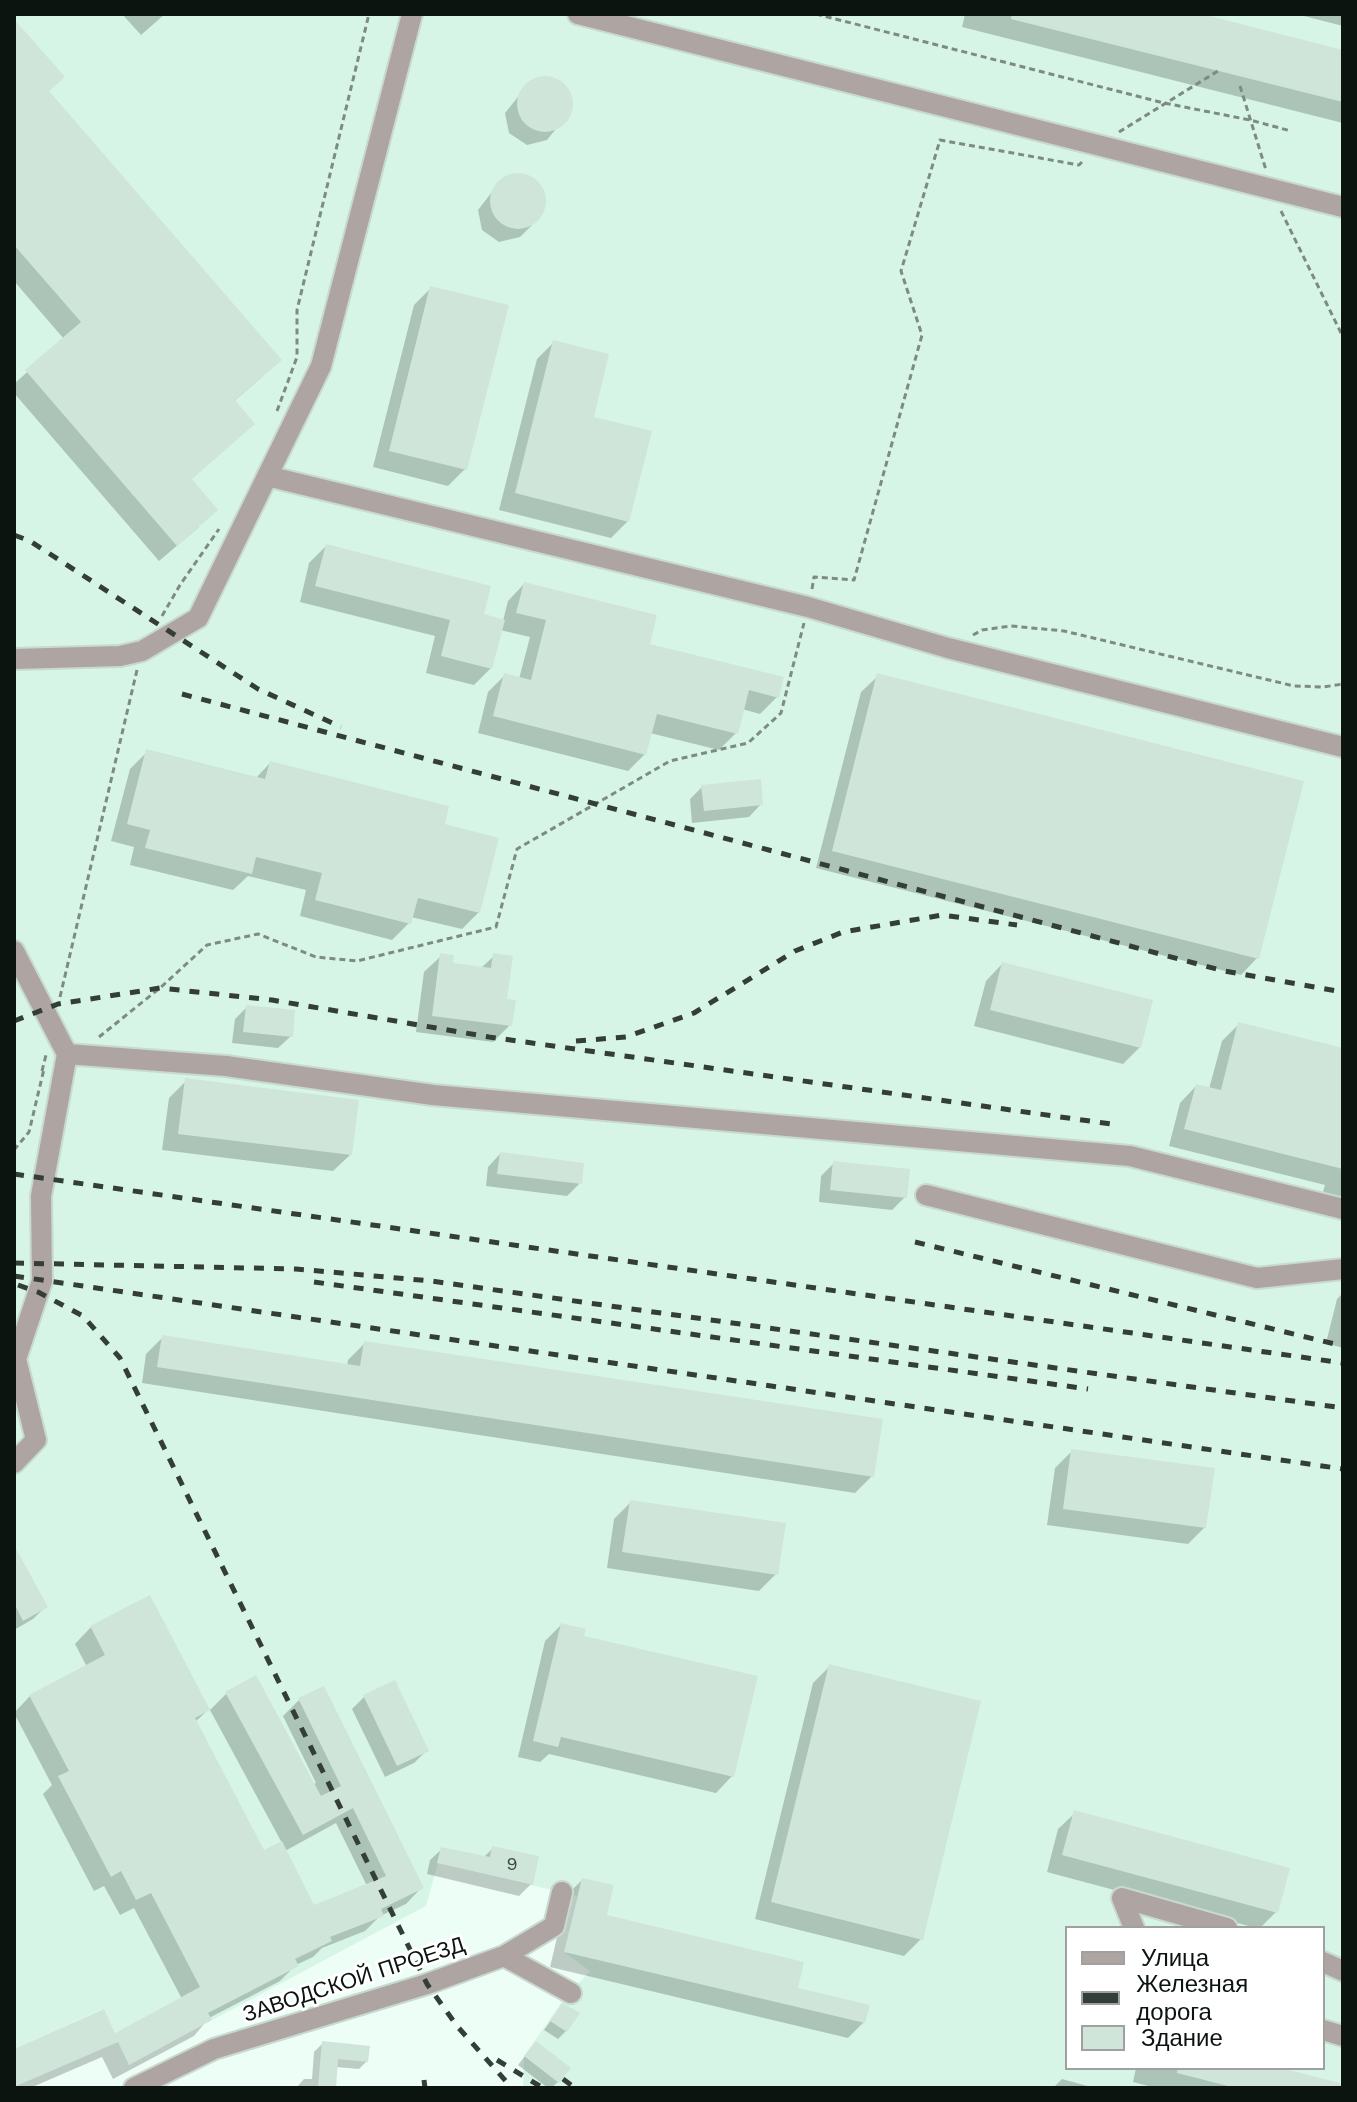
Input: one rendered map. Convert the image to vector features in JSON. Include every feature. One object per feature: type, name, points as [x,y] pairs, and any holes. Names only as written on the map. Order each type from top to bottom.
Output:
[{"type":"street","points":[[14,659],[120,656],[142,651],[198,618],[321,366],[412,14]]},
{"type":"street","points":[[578,14],[1343,207]]},
{"type":"street","points":[[267,476],[808,607],[948,648],[1343,747]]},
{"type":"street","points":[[14,951],[67,1054],[41,1196],[42,1281],[15,1359],[36,1440],[14,1463]]},
{"type":"street","points":[[67,1054],[226,1066],[433,1095],[1130,1156],[1343,1209]]},
{"type":"street","points":[[926,1195],[1257,1278],[1343,1269]]},
{"type":"street","name":"ЗАВОДСКОЙ ПРОЕЗД","points":[[134,2088],[214,2049],[427,1984],[504,1956],[554,1926],[562,1892]]},
{"type":"street","points":[[1133,1926],[1122,1898],[1220,1926]]},
{"type":"street","points":[[504,1956],[571,1993]]},
{"type":"path","points":[[275,414],[297,357],[297,310],[369,14]]},
{"type":"path","points":[[816,14],[1164,103],[1291,131]]},
{"type":"path","points":[[42,1071],[104,1034],[207,945],[258,934],[316,957],[357,961],[496,927],[517,849],[670,761],[748,743],[781,713],[814,577],[854,580],[922,335],[901,271],[940,140],[1079,165],[1097,145],[1218,71]]},
{"type":"path","points":[[157,624],[221,527]]},
{"type":"path","points":[[948,648],[982,630],[1011,626],[1064,631],[1294,686],[1343,684]]},
{"type":"path","points":[[53,1025],[142,651]]},
{"type":"path","points":[[14,1150],[29,1132],[45,1056]]},
{"type":"shaded area","points":[[14,14],[1343,14],[1343,2088],[523,2088],[524,2056],[562,2002],[590,1971],[564,1952],[577,1896],[438,1863],[426,1906],[212,2020],[195,1990],[115,2033],[103,2009],[14,2049]]},
{"type":"building","points":[[1012,14],[1202,14],[1343,50],[1343,102],[1011,19]]},
{"type":"building","points":[[14,19],[65,77],[49,91],[282,360],[235,400],[255,424],[192,479],[218,510],[177,546],[25,370],[81,322],[14,245]]},
{"type":"building","points":[[545,76],[565,84],[573,104],[565,124],[545,132],[525,124],[517,104],[525,84]]},
{"type":"building","points":[[518,173],[538,181],[546,201],[538,221],[518,229],[498,221],[490,201],[498,181]]},
{"type":"building","points":[[430,286],[509,305],[467,470],[389,451]]},
{"type":"building","points":[[553,340],[609,354],[594,417],[652,431],[629,522],[515,493]]},
{"type":"building","points":[[326,544],[491,586],[484,614],[505,620],[492,669],[441,656],[450,620],[315,586]]},
{"type":"building","points":[[524,582],[657,615],[650,644],[784,677],[779,698],[749,690],[738,734],[657,714],[646,755],[493,716],[504,673],[531,680],[546,620],[516,613]]},
{"type":"building","points":[[877,673],[1304,781],[1259,959],[832,851]]},
{"type":"building","points":[[146,749],[265,779],[270,761],[449,806],[445,824],[499,838],[480,913],[418,898],[411,924],[315,900],[322,873],[256,857],[252,874],[145,848],[150,830],[127,824]]},
{"type":"building","points":[[761,779],[763,805],[704,811],[701,785]]},
{"type":"building","points":[[440,953],[454,955],[453,963],[491,968],[493,953],[513,956],[507,999],[516,1000],[512,1026],[432,1016]]},
{"type":"building","points":[[1002,962],[1153,1000],[1141,1048],[990,1010]]},
{"type":"building","points":[[246,1005],[295,1010],[293,1037],[243,1032]]},
{"type":"building","points":[[1238,1022],[1343,1048],[1343,1169],[1184,1129],[1196,1084],[1221,1090]]},
{"type":"building","points":[[185,1078],[359,1100],[352,1155],[178,1134]]},
{"type":"building","points":[[500,1152],[584,1163],[582,1184],[497,1174]]},
{"type":"building","points":[[833,1161],[910,1169],[907,1198],[830,1190]]},
{"type":"building","points":[[162,1335],[360,1366],[364,1341],[883,1419],[874,1477],[157,1367]]},
{"type":"building","points":[[1071,1449],[1215,1468],[1206,1528],[1063,1509]]},
{"type":"building","points":[[630,1500],[786,1523],[778,1575],[622,1552]]},
{"type":"building","points":[[14,1545],[48,1607],[23,1621],[14,1603]]},
{"type":"building","points":[[150,1595],[210,1710],[195,1718],[264,1850],[282,1841],[314,1905],[386,1876],[353,1808],[303,1835],[225,1692],[256,1675],[321,1796],[341,1786],[298,1698],[324,1686],[424,1888],[381,1909],[384,1916],[330,1937],[332,1941],[295,1959],[299,1966],[208,2013],[212,2020],[129,2065],[118,2042],[14,2087],[14,2049],[104,2009],[115,2033],[200,1987],[151,1893],[136,1900],[121,1871],[111,1877],[58,1776],[69,1771],[29,1695],[105,1655],[90,1626]]},
{"type":"building","points":[[561,1623],[586,1629],[584,1636],[758,1676],[734,1777],[561,1737],[558,1747],[533,1741]]},
{"type":"building","points":[[829,1664],[981,1701],[923,1940],[771,1902]]},
{"type":"building","points":[[395,1680],[429,1751],[397,1766],[363,1695]]},
{"type":"building","points":[[1074,1810],[1290,1868],[1278,1913],[1062,1855]]},
{"type":"building","points":[[492,1846],[539,1856],[533,1885],[437,1863],[441,1847],[490,1857]]},
{"type":"building","points":[[582,1878],[614,1885],[607,1915],[804,1962],[798,1988],[870,2005],[865,2023],[564,1952]]},
{"type":"building","points":[[562,2003],[580,2013],[567,2032],[550,2021]]},
{"type":"building","points":[[322,2041],[370,2046],[368,2062],[338,2059],[336,2088],[318,2088]]},
{"type":"building","points":[[536,2041],[571,2068],[559,2083],[524,2056]]},
{"type":"building","points":[[1178,2070],[1289,2070],[1340,2083],[1340,2088],[1236,2088],[1177,2073]]},
{"type":"railway","points":[[14,535],[30,541],[258,689],[341,727]]},
{"type":"railway","points":[[182,694],[1224,971],[1343,992]]},
{"type":"railway","points":[[576,1041],[626,1037],[694,1013],[795,951],[843,932],[942,915],[1017,925]]},
{"type":"railway","points":[[14,1021],[58,1004],[160,988],[272,1000],[489,1037],[1111,1124]]},
{"type":"railway","points":[[14,1174],[1343,1363]]},
{"type":"railway","points":[[915,1242],[1343,1346]]},
{"type":"railway","points":[[14,1263],[296,1269],[431,1281],[1343,1408]]},
{"type":"railway","points":[[14,1276],[1343,1469]]},
{"type":"railway","points":[[314,1282],[1088,1389]]},
{"type":"railway","points":[[18,1285],[83,1316],[120,1358],[427,1984],[457,2026],[512,2088]]},
{"type":"railway","points":[[497,2060],[543,2088]]},
{"type":"railway","points":[[563,2079],[575,2088]]},
{"type":"railway","points":[[424,2080],[425,2088]]}]
